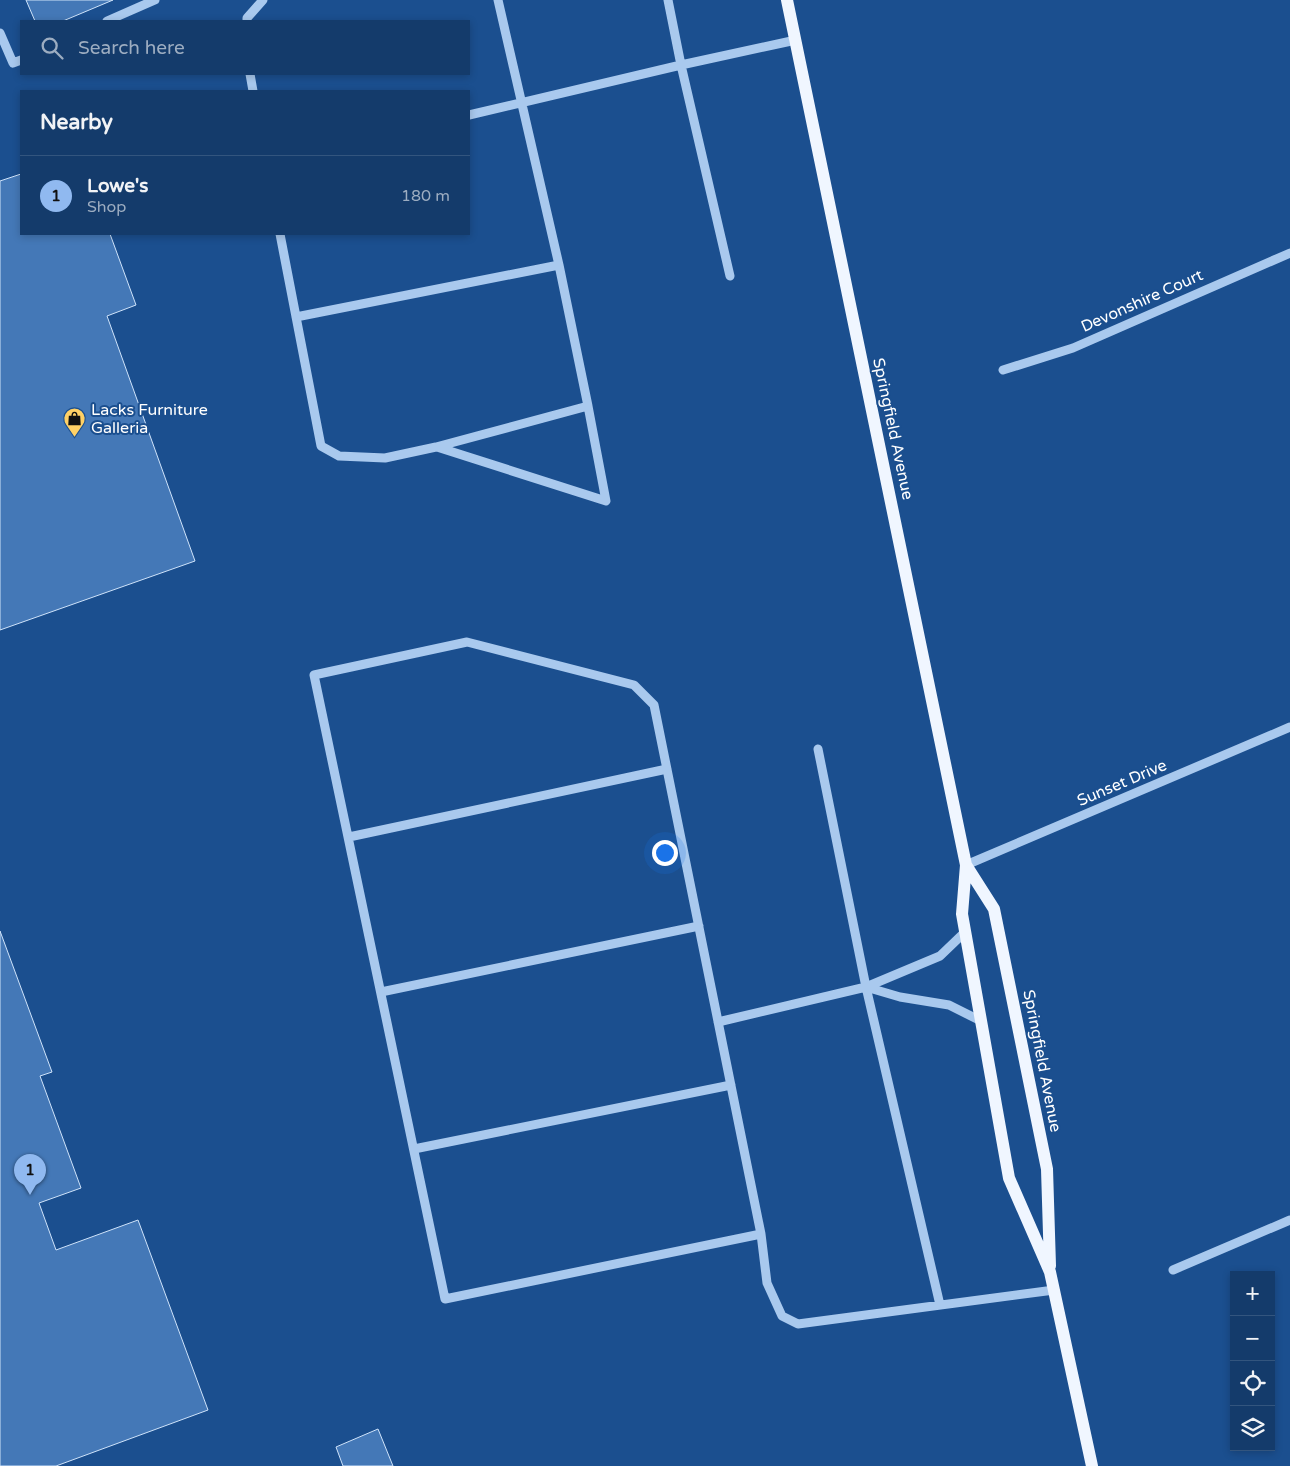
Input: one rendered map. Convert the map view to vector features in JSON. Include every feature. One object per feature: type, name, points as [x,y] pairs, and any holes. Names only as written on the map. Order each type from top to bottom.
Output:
[{"type":"main road","name":"Springfield Avenue","points":[[787,0],[966,865],[962,914],[1008,1178],[1050,1272]]},
{"type":"main road","name":"Springfield Avenue","points":[[966,865],[994,909],[1047,1169],[1050,1272],[1092,1466]]},
{"type":"street","points":[[109,20],[155,0]]},
{"type":"street","points":[[247,20],[263,0]]},
{"type":"street","points":[[436,447],[606,501],[560,265],[498,0]]},
{"type":"street","points":[[668,0],[681,65],[730,276]]},
{"type":"street","points":[[0,33],[13,63],[20,60]]},
{"type":"street","points":[[470,114],[521,104],[681,65],[796,40]]},
{"type":"street","points":[[250,75],[253,90]]},
{"type":"street","points":[[280,235],[321,446],[339,456],[385,458],[436,447],[588,406]]},
{"type":"street","name":"Devonshire Court","points":[[1003,370],[1073,348],[1290,253]]},
{"type":"street","points":[[296,317],[560,265]]},
{"type":"street","points":[[761,1234],[445,1298],[314,674],[467,642],[634,685],[654,705],[761,1234],[767,1283],[782,1316],[798,1324],[1054,1290]]},
{"type":"street","name":"Sunset Drive","points":[[966,865],[1290,727]]},
{"type":"street","points":[[818,749],[866,987],[940,1305]]},
{"type":"street","points":[[348,838],[667,769]]},
{"type":"street","points":[[381,992],[699,926]]},
{"type":"street","points":[[718,1022],[866,987],[940,956],[965,932]]},
{"type":"street","points":[[866,987],[900,997],[949,1005],[981,1021]]},
{"type":"street","points":[[414,1149],[731,1085]]},
{"type":"street","points":[[1173,1270],[1290,1220]]},
{"type":"building","points":[[26,0],[113,0],[65,20],[35,20]]},
{"type":"building","name":"Lacks Furniture Galleria","points":[[20,174],[20,235],[110,235],[136,305],[107,316],[195,561],[0,630],[0,181]]},
{"type":"building","points":[[0,931],[52,1072],[40,1076],[81,1188],[39,1203],[56,1250],[138,1220],[208,1410],[56,1466],[0,1466]]},
{"type":"building","points":[[378,1429],[393,1466],[343,1466],[336,1447]]},
{"type":"place","name":"Lacks Furniture Galleria","points":[[75,438]]},
{"type":"place","name":"Lowe's","points":[[30,1195]]}]
